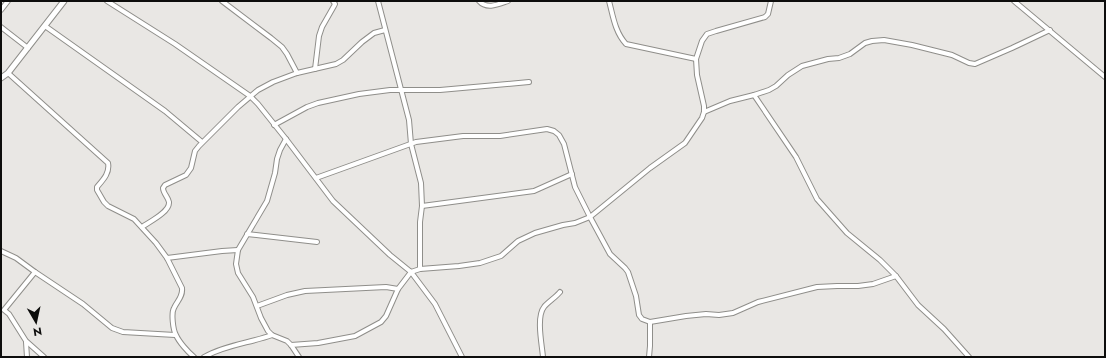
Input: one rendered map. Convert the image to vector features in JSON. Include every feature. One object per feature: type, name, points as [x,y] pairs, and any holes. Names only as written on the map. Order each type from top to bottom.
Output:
[{"type":"street","points":[[1,10],[8,1]]},
{"type":"street","points":[[1,78],[8,73],[64,1]]},
{"type":"street","points":[[107,1],[175,44],[250,96],[258,104],[334,201],[390,255],[410,272],[435,304],[462,357]]},
{"type":"street","points":[[222,1],[282,47],[297,73]]},
{"type":"street","points":[[315,69],[322,27],[335,4],[333,1]]},
{"type":"street","points":[[378,1],[409,120],[411,144],[421,183],[422,206],[420,229],[420,269]]},
{"type":"street","points":[[479,1],[480,3],[490,6],[508,1]]},
{"type":"street","points":[[609,1],[616,29],[620,38],[626,44],[696,59]]},
{"type":"street","points":[[291,345],[318,343],[356,336],[381,322],[386,316],[398,289],[410,272],[420,269],[480,263],[501,256],[518,241],[535,233],[575,223],[590,217],[650,168],[685,143],[702,118],[704,106],[697,75],[696,59],[702,40],[707,34],[765,17],[768,14],[770,1]]},
{"type":"street","points":[[1014,1],[1105,77]]},
{"type":"street","points":[[45,26],[165,111],[202,142]]},
{"type":"street","points":[[1,27],[28,48]]},
{"type":"street","points":[[142,227],[165,212],[168,208],[169,203],[164,194],[163,188],[165,185],[186,175],[191,168],[195,151],[202,142],[250,96],[273,82],[297,73],[336,64],[343,60],[374,33],[386,30]]},
{"type":"street","points":[[704,112],[730,101],[769,90],[802,66],[828,59],[839,58],[850,54],[865,43],[884,40],[912,45],[952,55],[974,64],[1050,30]]},
{"type":"street","points":[[8,73],[108,163],[108,172],[97,187],[98,193],[108,206],[130,217],[142,227],[167,258],[182,288],[180,298],[172,312],[175,335],[194,357]]},
{"type":"street","points":[[274,125],[307,107],[325,100],[359,94],[390,90],[440,90],[529,82]]},
{"type":"street","points":[[754,95],[796,157],[817,200],[848,233],[880,260],[896,276],[918,305],[944,329],[969,357]]},
{"type":"street","points":[[316,178],[411,144],[463,136],[500,136],[547,129],[554,131],[559,135],[564,144],[575,187],[590,217],[610,254],[628,272],[636,296],[639,315],[642,319],[650,322],[686,316],[733,313],[758,302],[817,287],[873,284],[896,276]]},
{"type":"street","points":[[286,139],[280,150],[267,200],[238,250],[236,264],[238,273],[249,290],[268,331],[272,335],[281,338],[291,345],[299,357]]},
{"type":"street","points":[[422,206],[534,191],[572,174]]},
{"type":"street","points":[[247,234],[317,242]]},
{"type":"street","points":[[167,258],[238,250]]},
{"type":"street","points":[[1,251],[16,258],[83,304],[112,328],[123,332],[175,335]]},
{"type":"street","points":[[35,272],[2,309],[9,314],[26,341],[44,357]]},
{"type":"street","points":[[257,306],[287,295],[305,291],[386,287],[398,289]]},
{"type":"street","points":[[543,357],[540,322],[541,312],[544,307],[560,292]]},
{"type":"street","points":[[649,357],[650,322]]},
{"type":"street","points":[[204,357],[216,351],[272,335]]},
{"type":"street","points":[[26,341],[27,357]]}]
